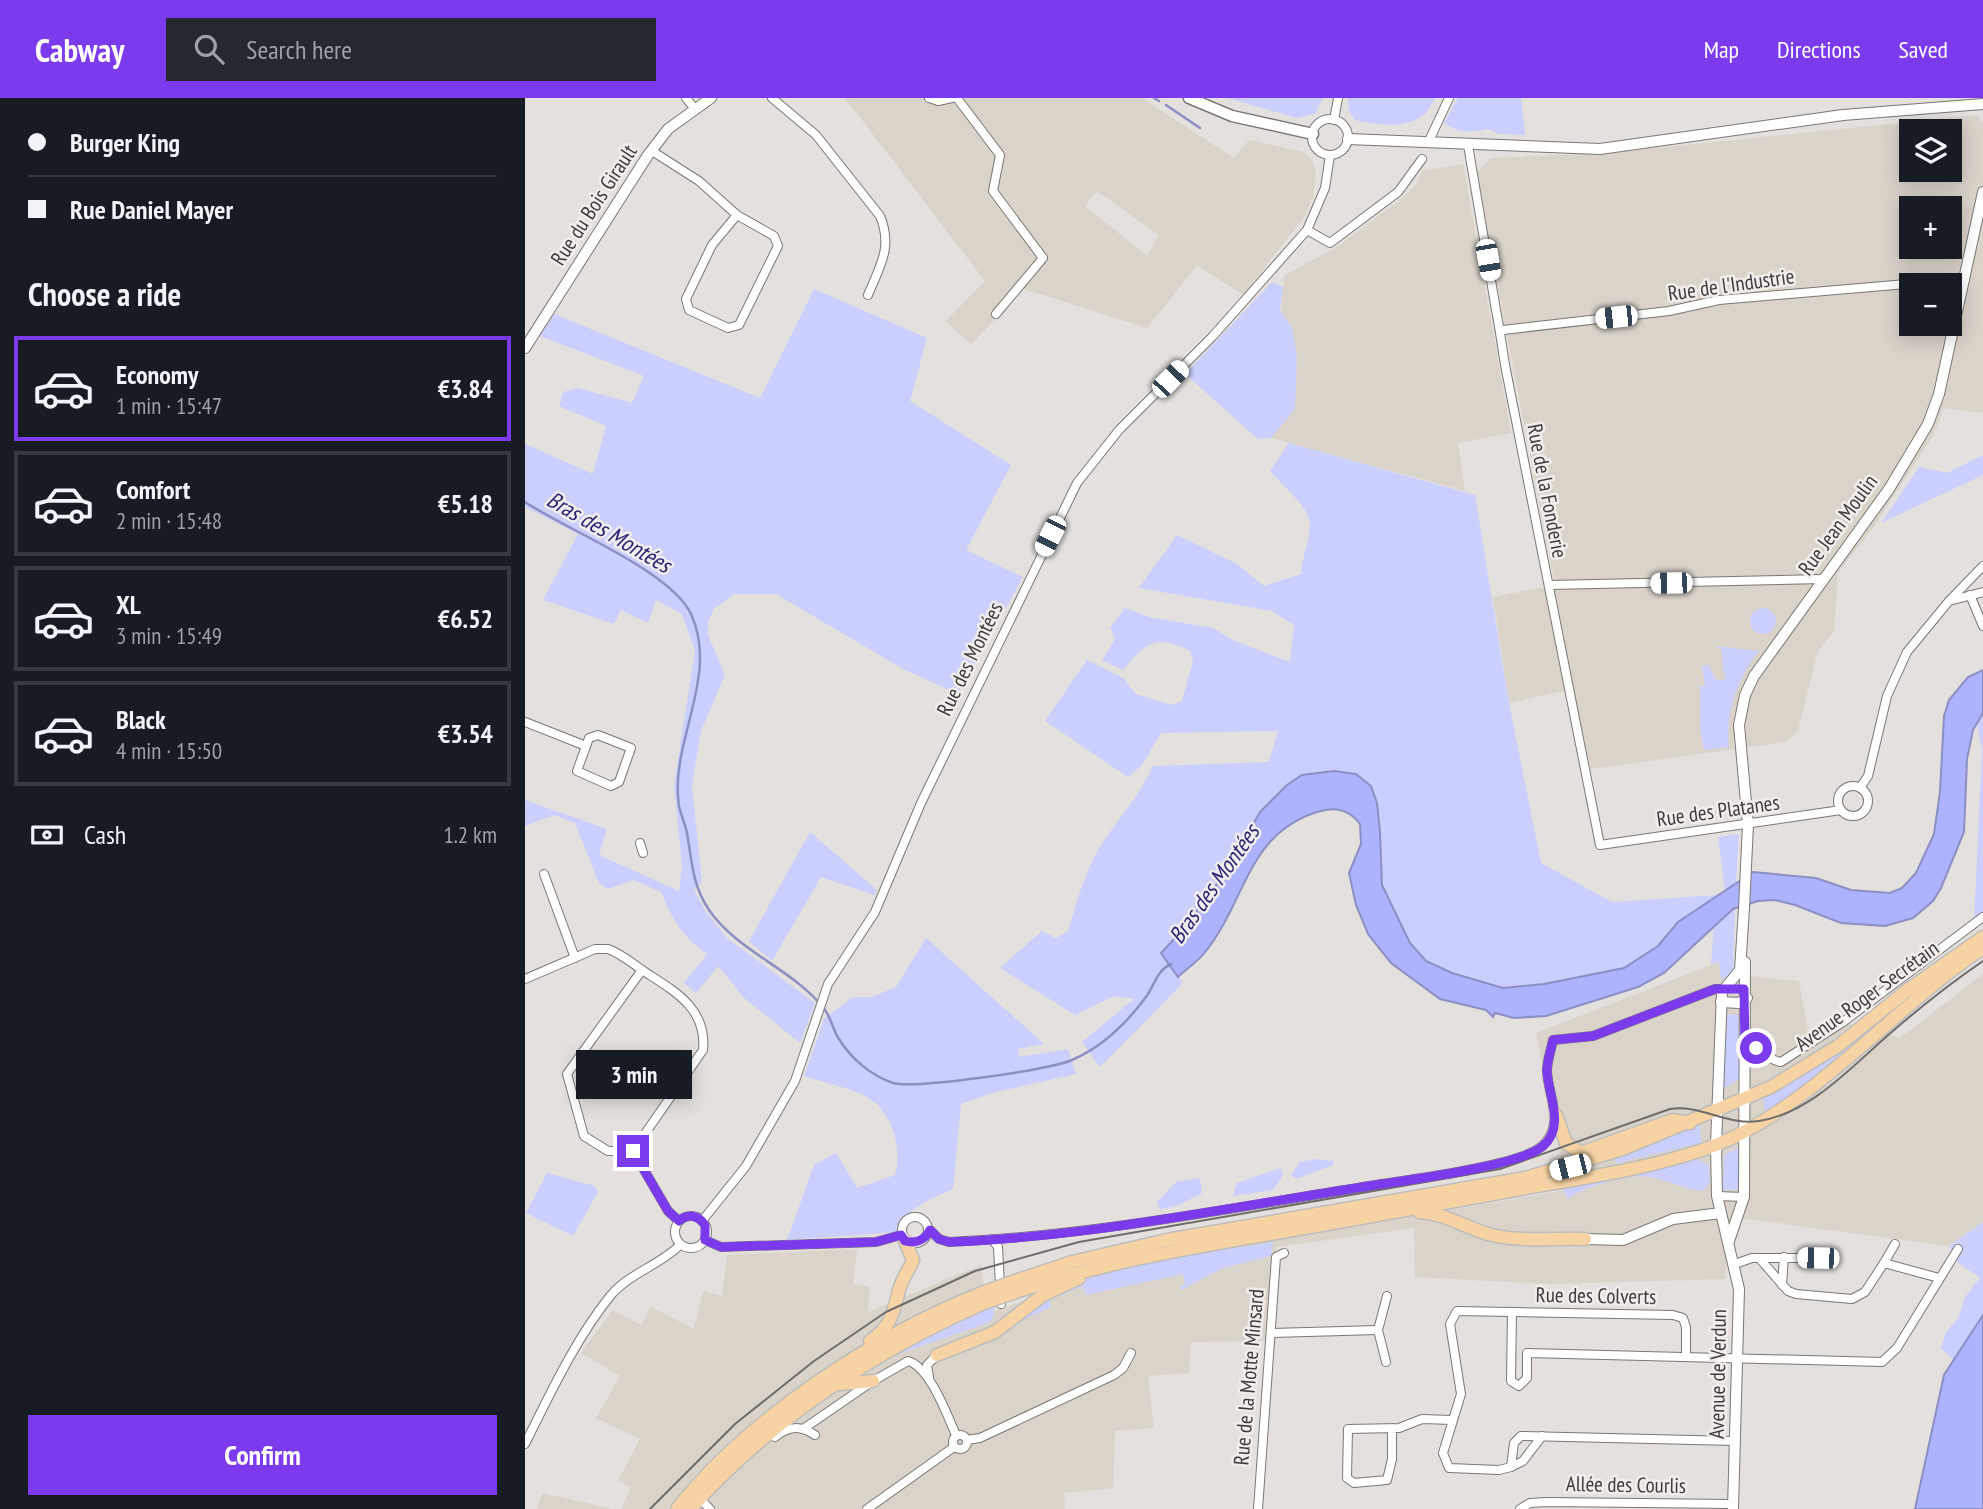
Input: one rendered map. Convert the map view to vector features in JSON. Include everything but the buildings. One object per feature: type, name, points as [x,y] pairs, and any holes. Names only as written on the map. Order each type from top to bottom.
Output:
[{"type":"main road","points":[[1189,98],[1232,116],[1313,134]]},
{"type":"main road","name":"Avenue Roger Secrétain","points":[[690,1509],[696,1495],[727,1455],[775,1415],[838,1369],[889,1338],[1072,1262],[1167,1240],[1525,1178],[1602,1156],[1691,1123],[1747,1098],[1838,1046],[1905,992],[1983,937]]},
{"type":"main road","name":"Avenue Roger Secrétain","points":[[1013,1287],[1134,1257],[1623,1169],[1716,1144],[1785,1108],[1903,1008],[1983,948]]},
{"type":"main road","points":[[1556,1115],[1566,1143],[1581,1153],[1673,1120],[1691,1123]]},
{"type":"main road","points":[[1395,1212],[1443,1214],[1489,1234],[1508,1238],[1585,1239]]},
{"type":"main road","points":[[937,1355],[995,1332],[1043,1294],[1081,1277],[1270,1234]]},
{"type":"main road","points":[[775,1415],[809,1384],[888,1325],[913,1260],[903,1238]]},
{"type":"main road","name":"Avenue Roger Secrétain","points":[[677,1509],[735,1464],[789,1416],[889,1349],[983,1298]]},
{"type":"main road","points":[[835,1385],[873,1381]]},
{"type":"street","points":[[686,98],[695,109]]},
{"type":"street","name":"Rue du Bois Girault","points":[[525,348],[668,129],[711,98]]},
{"type":"street","points":[[772,98],[816,135],[880,216],[886,230],[887,253],[867,295]]},
{"type":"street","points":[[929,98],[938,101],[954,98],[1000,155],[993,191],[1042,258],[996,314]]},
{"type":"street","points":[[1334,120],[1338,98]]},
{"type":"street","points":[[1426,143],[1449,98]]},
{"type":"street","points":[[1348,139],[1600,149],[1843,114],[1983,104]]},
{"type":"street","points":[[1334,120],[1344,127],[1348,139],[1341,152],[1329,155],[1316,148],[1313,134],[1322,122],[1334,120]]},
{"type":"street","name":"Rue de la Fonderie","points":[[1468,145],[1496,310],[1503,330],[1500,336],[1506,370],[1600,845]]},
{"type":"street","points":[[652,151],[699,181],[737,215],[774,236],[778,246],[739,325],[728,328],[689,310],[686,299],[712,245],[737,215]]},
{"type":"street","name":"Rue des Montées","points":[[702,1221],[725,1195],[764,1139],[795,1080],[835,970],[865,932],[875,912],[926,791],[1077,483],[1119,430],[1212,337],[1307,230],[1325,188],[1329,155]]},
{"type":"street","points":[[1307,230],[1330,243],[1398,192],[1422,159]]},
{"type":"street","name":"Rue Jean Moulin","points":[[1745,875],[1748,825],[1739,737],[1745,695],[1754,676],[1889,489],[1928,424],[1939,394],[1983,192]]},
{"type":"street","name":"Rue de l'Industrie","points":[[1503,330],[1669,311],[1719,300],[1965,278]]},
{"type":"street","name":"Rue des Platanes","points":[[1860,788],[1867,776],[1887,696],[1907,652],[1949,601],[1983,566]]},
{"type":"street","points":[[1549,585],[1823,579]]},
{"type":"street","points":[[1949,601],[1983,593]]},
{"type":"street","points":[[1970,596],[1983,626]]},
{"type":"street","points":[[525,722],[586,746]]},
{"type":"street","points":[[598,735],[631,748],[619,782],[611,786],[577,771],[586,746],[589,738],[598,735]]},
{"type":"street","points":[[628,759],[637,763]]},
{"type":"street","name":"Rue des Platanes","points":[[1841,810],[1838,800],[1844,789],[1860,788]]},
{"type":"street","name":"Rue des Platanes","points":[[1600,845],[1841,810],[1852,816],[1863,813],[1867,808],[1867,796],[1860,788]]},
{"type":"street","points":[[640,844],[643,853]]},
{"type":"street","points":[[544,874],[575,957]]},
{"type":"street","name":"Avenue de Verdun","points":[[1733,1506],[1739,1289],[1717,1196],[1716,1144],[1721,1002],[1725,988],[1740,970],[1745,875]]},
{"type":"street","name":"Avenue de Verdun","points":[[1729,1242],[1744,1197],[1747,1098],[1744,911]]},
{"type":"street","points":[[1745,1047],[1756,1048],[1776,1062],[1789,1058],[1843,1023],[1983,916]]},
{"type":"street","points":[[525,979],[595,949],[608,949],[685,998],[694,1010],[704,1036],[703,1050],[633,1151]]},
{"type":"street","points":[[633,1151],[608,1152],[584,1136],[566,1074],[642,970]]},
{"type":"street","points":[[903,1238],[904,1223],[916,1219],[925,1220],[939,1239],[949,1242],[992,1239],[1154,1221],[1449,1173],[1512,1159],[1541,1148],[1549,1136],[1556,1115],[1547,1072],[1553,1040],[1593,1036],[1706,993],[1725,988],[1741,987],[1746,995],[1739,1003],[1721,1002],[1706,993]]},
{"type":"street","points":[[633,1151],[668,1211],[679,1221]]},
{"type":"street","points":[[1717,1196],[1744,1197]]},
{"type":"street","points":[[1585,1239],[1623,1240],[1673,1219],[1721,1213]]},
{"type":"street","points":[[693,1216],[702,1221],[707,1230],[705,1240],[694,1248],[680,1245],[675,1236],[679,1221],[693,1216]]},
{"type":"street","points":[[705,1240],[721,1247],[876,1242],[903,1238],[923,1239],[930,1230]]},
{"type":"street","points":[[992,1239],[998,1247],[1002,1304]]},
{"type":"street","points":[[1759,1258],[1782,1285],[1796,1294],[1852,1299],[1865,1292],[1895,1244]]},
{"type":"street","points":[[525,1444],[580,1343],[612,1294],[641,1270],[667,1257],[680,1245]]},
{"type":"street","points":[[1511,1352],[1882,1362],[1897,1348],[1958,1249]]},
{"type":"street","name":"Rue de la Motte Minsard","points":[[1258,1509],[1276,1257],[1284,1253]]},
{"type":"street","points":[[1782,1285],[1784,1257]]},
{"type":"street","points":[[1735,1264],[1759,1258],[1818,1258]]},
{"type":"street","points":[[1884,1263],[1938,1278]]},
{"type":"street","points":[[1386,1362],[1378,1330],[1387,1296]]},
{"type":"street","name":"Rue des Colverts","points":[[1452,1420],[1461,1394],[1450,1324],[1451,1317],[1457,1311],[1673,1315],[1682,1318],[1686,1327],[1686,1356]]},
{"type":"street","name":"Rue des Colverts","points":[[1512,1312],[1511,1381],[1519,1386],[1527,1378],[1527,1353]]},
{"type":"street","points":[[1272,1333],[1378,1330]]},
{"type":"street","points":[[967,1440],[980,1438],[1114,1375],[1123,1368],[1131,1353]]},
{"type":"street","points":[[937,1355],[927,1364],[929,1380],[956,1435]]},
{"type":"street","name":"Avenue Roger Secrétain","points":[[735,1464],[785,1429],[803,1429],[873,1381],[908,1361],[918,1365],[929,1380]]},
{"type":"street","points":[[1392,1428],[1392,1459],[1387,1480],[1354,1483],[1347,1479],[1348,1429],[1392,1428],[1422,1419],[1452,1420],[1443,1453],[1449,1468],[1499,1470],[1523,1461],[1542,1436]]},
{"type":"street","points":[[803,1429],[814,1435]]},
{"type":"street","points":[[956,1435],[963,1435],[967,1440]]},
{"type":"street","points":[[954,1447],[953,1440],[956,1435]]},
{"type":"street","points":[[1511,1467],[1514,1443],[1521,1436],[1735,1441]]},
{"type":"street","points":[[867,1509],[954,1447],[964,1448],[967,1440]]},
{"type":"street","points":[[696,1495],[710,1509]]},
{"type":"street","name":"Allée des Courlis","points":[[1520,1509],[1530,1503],[1547,1502],[1733,1506]]},
{"type":"shaded area","points":[[845,98],[1142,98],[1234,158],[1249,140],[1303,152],[1312,160],[1316,172],[1313,197],[1305,216],[1243,295],[1197,265],[1147,328],[1024,289],[971,345],[946,321],[985,281]],"holes":[[[1097,191],[1159,235],[1147,256],[1085,206]]]},
{"type":"shaded area","points":[[1227,98],[1323,98],[1315,114],[1297,118]]},
{"type":"shaded area","points":[[1348,98],[1435,99],[1427,112],[1418,118],[1392,125],[1355,120],[1349,111]]},
{"type":"shaded area","points":[[1458,98],[1521,98],[1525,135],[1499,134],[1488,129],[1454,129],[1444,123]]},
{"type":"shaded area","points":[[1976,115],[1983,123],[1983,413],[1944,408],[1933,436],[1873,528],[1838,573],[1834,631],[1818,651],[1798,731],[1786,742],[1591,769],[1573,689],[1509,703],[1493,597],[1555,585],[1476,174],[1491,158],[1608,153],[1899,123],[1899,182],[1962,182],[1962,119],[1937,119]]},
{"type":"shaded area","points":[[1463,164],[1511,433],[1458,443],[1465,491],[1271,438],[1284,276],[1340,245],[1404,197],[1416,185],[1422,171]]},
{"type":"shaded area","points":[[1272,282],[1283,287],[1280,311],[1292,327],[1297,357],[1295,409],[1271,438],[1258,439],[1185,374]]},
{"type":"shaded area","points":[[814,289],[927,338],[910,401],[1011,465],[966,550],[1023,577],[958,694],[903,669],[776,594],[734,594],[714,609],[708,622],[708,635],[725,675],[701,731],[692,786],[702,882],[694,890],[707,913],[727,938],[815,1003],[800,1043],[744,998],[718,966],[696,993],[684,983],[707,954],[679,927],[661,892],[634,880],[607,889],[599,883],[575,823],[554,815],[525,826],[525,800],[607,829],[599,855],[679,891],[682,866],[674,785],[695,651],[682,614],[656,600],[648,623],[621,610],[614,624],[543,600],[578,534],[525,507],[525,444],[593,474],[606,426],[559,406],[563,392],[578,388],[632,403],[644,376],[540,336],[554,314],[760,398]]},
{"type":"shaded area","points":[[1289,443],[1475,495],[1509,703],[1541,863],[1612,902],[1718,895],[1678,922],[1658,946],[1624,968],[1544,984],[1503,988],[1452,973],[1426,961],[1410,942],[1382,885],[1378,804],[1371,786],[1356,774],[1333,771],[1302,775],[1260,812],[1226,872],[1185,927],[1161,952],[1183,983],[1100,1067],[1082,1042],[1134,999],[1114,996],[1075,1015],[1000,968],[1042,931],[1056,938],[1068,931],[1093,860],[1153,766],[1269,762],[1278,731],[1161,733],[1142,765],[1128,777],[1045,721],[1087,660],[1123,678],[1136,694],[1171,705],[1182,701],[1193,661],[1190,651],[1168,643],[1152,644],[1138,653],[1123,670],[1102,660],[1115,639],[1110,628],[1125,608],[1149,617],[1213,628],[1235,641],[1290,662],[1294,625],[1272,611],[1139,588],[1177,535],[1237,564],[1264,586],[1301,574],[1310,530],[1308,517],[1300,503],[1270,471]]},
{"type":"shaded area","points":[[1983,455],[1983,475],[1881,523],[1919,467],[1947,473]]},
{"type":"shaded area","points":[[1763,608],[1772,612],[1776,621],[1772,630],[1763,634],[1754,630],[1750,621],[1754,612]]},
{"type":"shaded area","points":[[1714,646],[1759,651],[1745,672],[1735,696],[1729,721],[1729,747],[1704,750],[1700,730],[1700,687],[1705,685],[1702,666],[1709,665],[1716,680],[1725,680],[1721,649]]},
{"type":"shaded area","points":[[1983,713],[1983,914],[1974,921],[1982,750],[1977,722]]},
{"type":"shaded area","points":[[810,832],[877,890],[874,895],[821,877],[772,961],[749,941]]},
{"type":"shaded area","points":[[1739,834],[1736,883],[1725,890],[1718,837]]},
{"type":"shaded area","points":[[1735,908],[1733,975],[1721,979],[1719,962],[1711,965],[1714,926]]},
{"type":"shaded area","points":[[926,938],[1044,1044],[1018,1049],[1019,1057],[1068,1049],[1076,1074],[992,1093],[961,1104],[953,1189],[928,1200],[912,1211],[898,1232],[787,1240],[814,1165],[836,1153],[857,1188],[895,1175],[898,1154],[896,1143],[889,1121],[876,1103],[852,1090],[804,1076],[824,1019],[853,997],[872,997],[896,987]]},
{"type":"shaded area","points":[[1719,962],[1728,974],[1799,981],[1810,1042],[1843,1022],[1900,1038],[1983,974],[1983,1222],[1949,1246],[1731,1217],[1725,1279],[1549,1284],[1415,1277],[1414,1228],[1276,1247],[1268,1341],[1191,1342],[1189,1373],[1148,1376],[1154,1428],[1115,1431],[1113,1488],[1064,1493],[1065,1509],[621,1509],[631,1487],[618,1481],[640,1439],[596,1418],[620,1376],[581,1353],[613,1310],[641,1325],[651,1307],[694,1329],[703,1291],[722,1296],[727,1255],[857,1249],[853,1284],[870,1287],[868,1312],[981,1265],[987,1314],[1062,1287],[1256,1243],[1567,1190],[1536,1033]]},
{"type":"shaded area","points":[[1725,1014],[1742,1015],[1740,1079],[1724,1088]]},
{"type":"shaded area","points":[[1872,1028],[1805,1086],[1765,1112],[1763,1097],[1841,1050]]},
{"type":"shaded area","points":[[1700,1126],[1701,1143],[1616,1163],[1615,1157]]},
{"type":"shaded area","points":[[1738,1148],[1738,1190],[1723,1190],[1724,1155]]},
{"type":"shaded area","points":[[1694,1158],[1709,1165],[1710,1181],[1704,1191],[1643,1176],[1595,1186],[1568,1199],[1563,1189],[1667,1167]]},
{"type":"shaded area","points":[[1315,1159],[1334,1161],[1333,1165],[1296,1179],[1291,1175],[1300,1162]]},
{"type":"shaded area","points":[[1281,1168],[1283,1176],[1273,1190],[1233,1196],[1237,1183]]},
{"type":"shaded area","points":[[547,1173],[595,1186],[598,1192],[573,1236],[526,1213]]},
{"type":"shaded area","points":[[1200,1178],[1202,1193],[1177,1206],[1160,1209],[1157,1202],[1176,1182]]},
{"type":"shaded area","points":[[1983,1222],[1983,1315],[1954,1360],[1941,1348],[1946,1332],[1959,1317],[1965,1297],[1980,1278],[1957,1262],[1949,1246]]},
{"type":"shaded area","points":[[1273,1242],[1271,1256],[1223,1268],[1181,1290],[1180,1286],[1185,1285],[1183,1274],[1086,1295],[1083,1286],[1049,1300],[1051,1307],[1023,1320],[1002,1336],[1000,1332],[1027,1309],[1057,1291],[1091,1277],[1164,1259]]},
{"type":"shaded area","points":[[994,1305],[994,1315],[990,1322],[879,1361],[910,1342]]},
{"type":"shaded area","points":[[542,1493],[612,1509],[537,1509]]},
{"type":"water","points":[[1983,670],[1983,713],[1973,730],[1967,759],[1964,832],[1941,888],[1933,901],[1913,918],[1885,926],[1841,923],[1795,905],[1775,900],[1758,901],[1733,909],[1664,973],[1638,987],[1546,1016],[1514,1018],[1495,1013],[1493,1017],[1486,1010],[1440,999],[1391,963],[1368,934],[1356,905],[1349,873],[1361,844],[1360,824],[1346,812],[1330,809],[1294,822],[1276,836],[1250,871],[1219,932],[1206,951],[1178,977],[1161,953],[1185,927],[1226,872],[1260,812],[1287,785],[1302,775],[1334,771],[1356,774],[1371,786],[1377,803],[1382,885],[1410,943],[1426,961],[1452,973],[1503,988],[1544,984],[1624,968],[1658,946],[1678,922],[1753,872],[1816,878],[1851,890],[1890,893],[1902,888],[1916,873],[1934,834],[1940,792],[1944,716],[1949,700],[1968,677]]},
{"type":"water","points":[[1983,1315],[1983,1509],[1915,1509],[1944,1375]]},
{"type":"waterway","points":[[1154,98],[1159,101]]},
{"type":"waterway","points":[[1166,105],[1200,128]]},
{"type":"waterway","name":"Bras des Montées","points":[[525,502],[641,567],[663,582],[680,598],[691,614],[698,638],[700,662],[678,782],[679,806],[699,891],[721,925],[812,996],[827,1013],[844,1046],[870,1071],[893,1083],[927,1083],[1011,1073],[1072,1060],[1093,1048],[1122,1025],[1146,997],[1159,974],[1171,964]]},
{"type":"tram line","points":[[650,1509],[735,1424],[814,1361],[886,1312],[975,1271],[1079,1242],[1500,1169],[1670,1109],[1692,1109],[1748,1122],[1778,1116],[1797,1108],[1832,1085],[1916,1012],[1983,961]]},
{"type":"route","points":[[633,1151],[668,1211],[679,1221],[683,1217],[698,1217],[707,1230],[705,1240],[721,1247],[876,1242],[901,1235],[905,1241],[911,1243],[923,1239],[930,1230],[939,1239],[949,1242],[1026,1237],[1154,1221],[1449,1173],[1532,1152],[1546,1142],[1556,1115],[1547,1072],[1553,1040],[1593,1036],[1715,989],[1744,989],[1747,996],[1745,1047],[1756,1048]]}]
